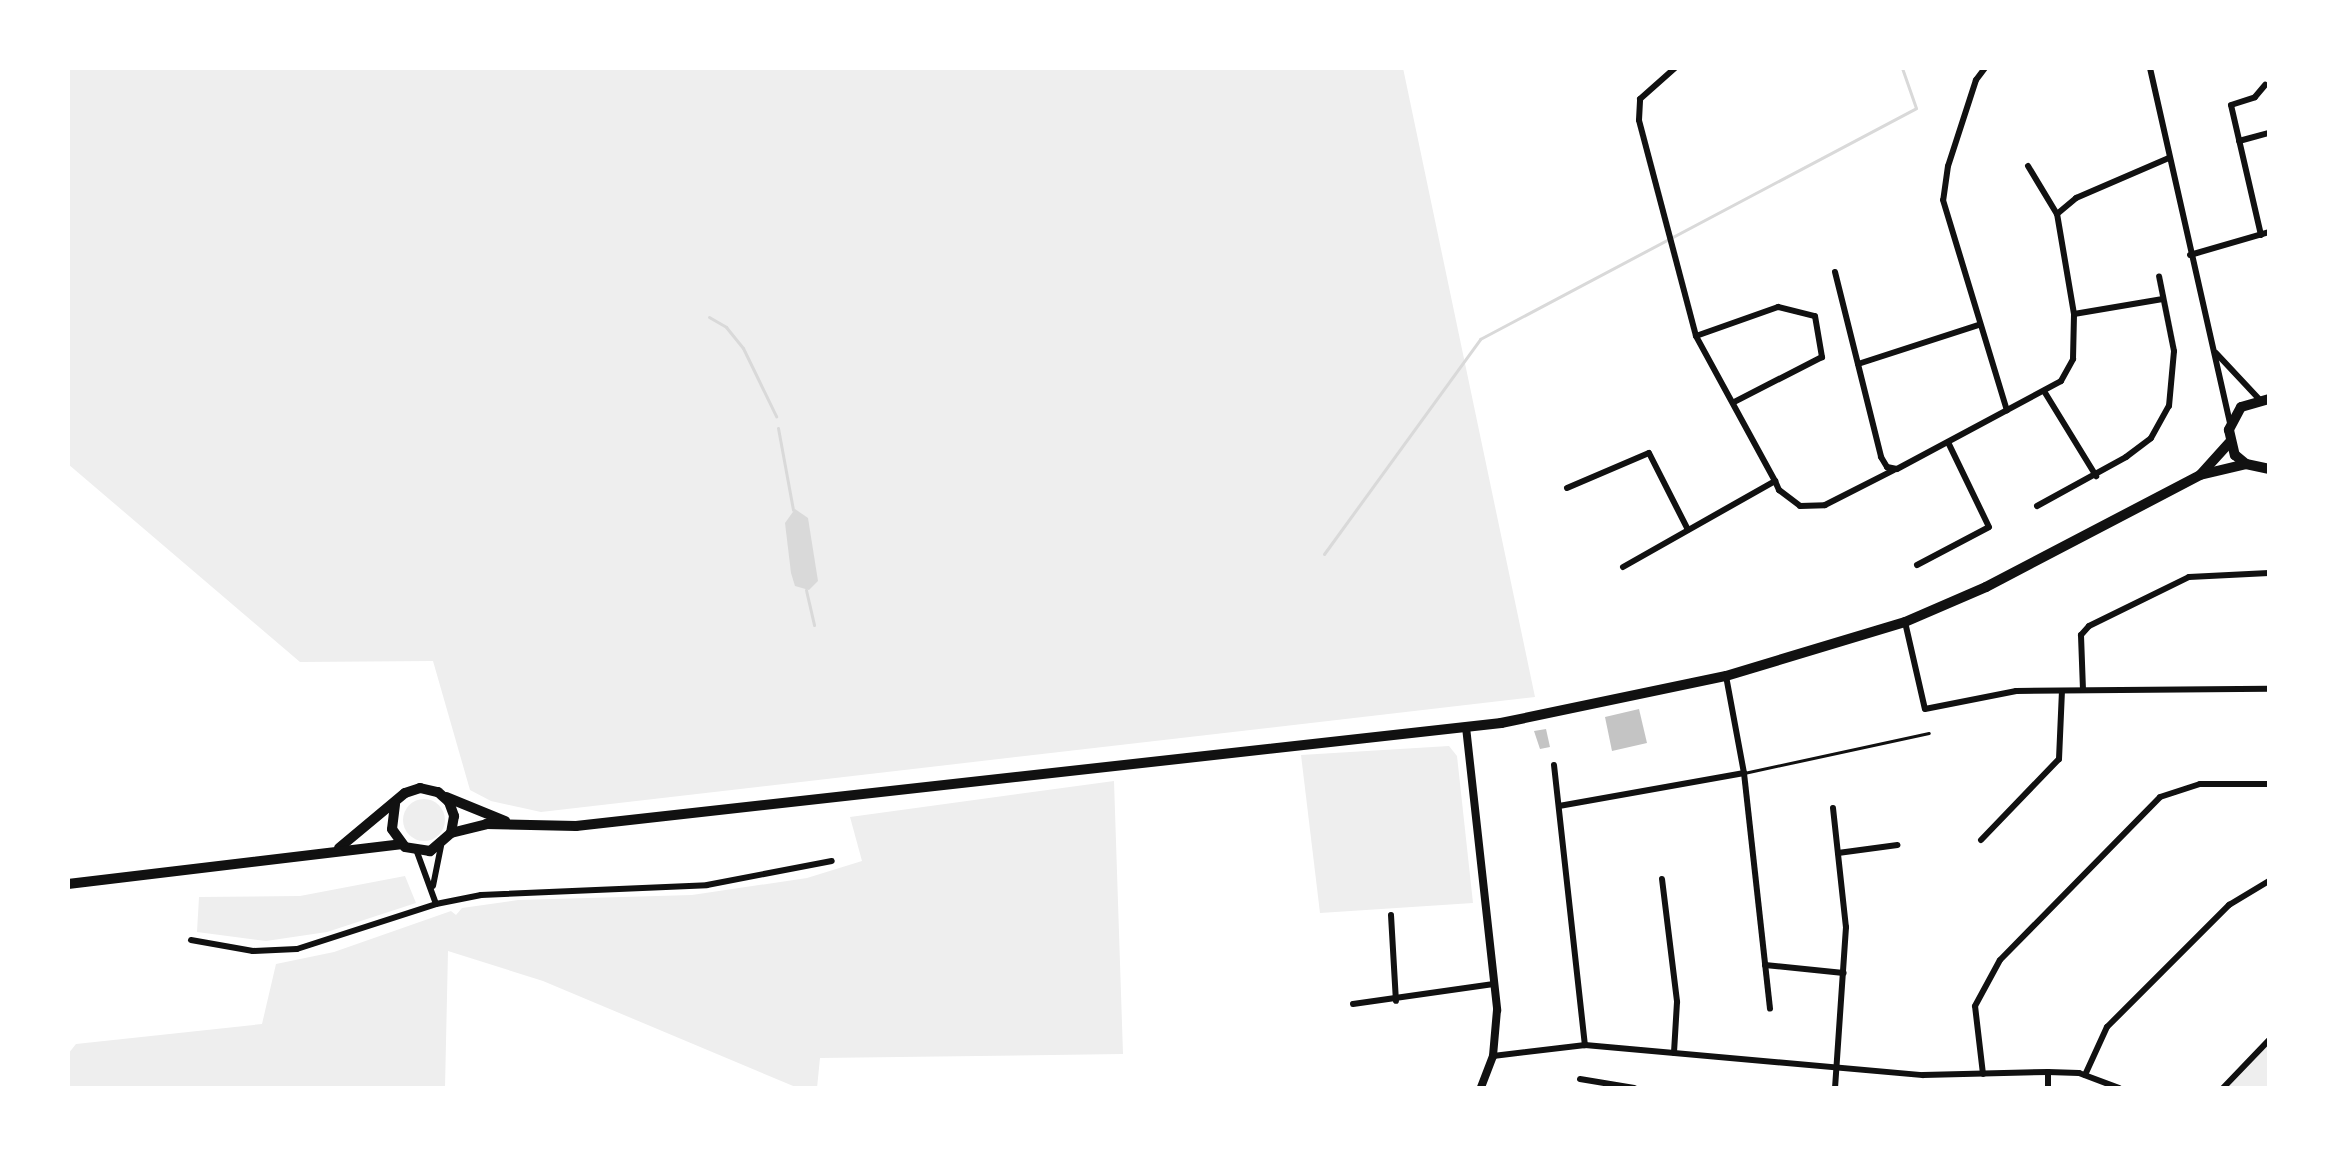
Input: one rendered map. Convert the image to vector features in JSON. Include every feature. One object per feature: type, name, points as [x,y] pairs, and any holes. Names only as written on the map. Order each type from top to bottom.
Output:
[{"type":"main road","points":[[2200,475],[2229,443],[2230,422],[2241,407],[2264,399]]},
{"type":"main road","points":[[2229,443],[2246,464]]},
{"type":"main road","points":[[451,833],[513,823],[576,826],[1466,727],[1726,676],[1905,622],[1986,587],[2200,475],[2246,464],[2269,469]]},
{"type":"main road","points":[[338,849],[420,788],[513,823]]},
{"type":"main road","points":[[68,884],[282,860],[338,849],[401,844],[417,852],[441,846],[451,833],[454,816],[444,796]]},
{"type":"main road","points":[[395,804],[392,829],[401,844]]},
{"type":"street","points":[[1675,68],[1640,99],[1639,120],[1696,336],[1779,490],[1800,506],[1825,505],[2061,381],[2073,359],[2074,314],[2057,214],[2028,166]]},
{"type":"street","points":[[1985,68],[1976,80],[1948,166],[1943,200],[2007,411]]},
{"type":"street","points":[[2150,68],[2230,422]]},
{"type":"street","points":[[2190,255],[2265,233],[2231,105],[2255,97],[2265,85]]},
{"type":"street","points":[[2239,141],[2269,133]]},
{"type":"street","points":[[2057,214],[2076,198],[2169,158]]},
{"type":"street","points":[[1835,272],[1881,457],[1894,469]]},
{"type":"street","points":[[2037,506],[2096,476],[2151,438],[2169,406],[2174,351],[2159,276]]},
{"type":"street","points":[[2074,314],[2163,299]]},
{"type":"street","points":[[1696,336],[1778,307],[1815,316],[1822,357],[1734,402]]},
{"type":"street","points":[[1858,364],[1979,325]]},
{"type":"street","points":[[2213,350],[2264,399]]},
{"type":"street","points":[[2044,391],[2096,476]]},
{"type":"street","points":[[1917,565],[1989,527],[1948,442]]},
{"type":"street","points":[[1567,488],[1649,453],[1688,530]]},
{"type":"street","points":[[1623,567],[1775,481]]},
{"type":"street","points":[[2083,690],[2081,635],[2089,626],[2189,577],[2269,573]]},
{"type":"street","points":[[1905,622],[1925,709],[2016,691],[2269,689]]},
{"type":"street","points":[[1726,676],[1744,773],[1770,1009]]},
{"type":"street","points":[[1981,840],[2059,759],[2062,691]]},
{"type":"street","points":[[1466,727],[1494,984],[1493,1056],[1481,1088]]},
{"type":"street","points":[[1554,765],[1585,1045]]},
{"type":"street","points":[[1559,806],[1744,773]]},
{"type":"street","points":[[1983,1074],[1975,1006],[2000,960],[2160,797],[2200,784],[2269,784]]},
{"type":"street","points":[[1833,808],[1846,927],[1835,1088]]},
{"type":"street","points":[[1838,853],[1897,845]]},
{"type":"street","points":[[433,889],[441,846]]},
{"type":"street","points":[[417,852],[436,904]]},
{"type":"street","points":[[191,940],[253,951],[297,949],[436,904],[514,891],[743,881],[832,861]]},
{"type":"street","points":[[1662,879],[1677,1002],[1674,1053]]},
{"type":"street","points":[[2085,1075],[2107,1027],[2229,905],[2269,881]]},
{"type":"street","points":[[1391,915],[1396,1001]]},
{"type":"street","points":[[1765,965],[1844,973]]},
{"type":"street","points":[[1353,1004],[1396,1001],[1494,984]]},
{"type":"street","points":[[2223,1088],[2269,1040]]},
{"type":"street","points":[[1493,1056],[1585,1045],[1923,1075],[2048,1072],[2085,1075],[2119,1088]]},
{"type":"street","points":[[2048,1072],[2048,1088]]},
{"type":"street","points":[[1580,1079],[1634,1088]]},
{"type":"lane","points":[[1744,773],[1929,733]]},
{"type":"shaded area","points":[[68,68],[1403,68],[1535,697],[541,812],[491,801],[470,790],[433,661],[300,662],[68,464]]},
{"type":"shaded area","points":[[795,509],[808,518],[818,581],[809,590],[795,586],[791,573],[785,523]]},
{"type":"shaded area","points":[[1449,746],[1457,756],[1473,903],[1320,913],[1301,755]]},
{"type":"shaded area","points":[[1114,781],[1123,1054],[820,1058],[817,1088],[798,1088],[543,981],[448,951],[445,1088],[68,1088],[68,1054],[76,1044],[262,1024],[276,964],[334,952],[451,911],[456,915],[462,908],[518,900],[692,895],[807,878],[862,861],[850,817]]},
{"type":"shaded area","points":[[424,799],[439,805],[445,820],[439,835],[424,841],[409,835],[403,820],[409,805]]},
{"type":"shaded area","points":[[405,876],[416,903],[327,932],[266,941],[197,932],[199,897],[300,896]]},
{"type":"shaded area","points":[[2269,1040],[2269,1088],[2223,1088]]},
{"type":"building","points":[[1639,709],[1647,743],[1612,751],[1605,717]]},
{"type":"building","points":[[1546,729],[1550,747],[1540,749],[1534,731]]},
{"type":"waterway","points":[[1324,554],[1480,339],[1916,108],[1902,68]]},
{"type":"waterway","points":[[709,317],[726,327],[743,348],[776,416]]},
{"type":"waterway","points":[[778,428],[793,510]]},
{"type":"waterway","points":[[806,590],[814,625]]}]
